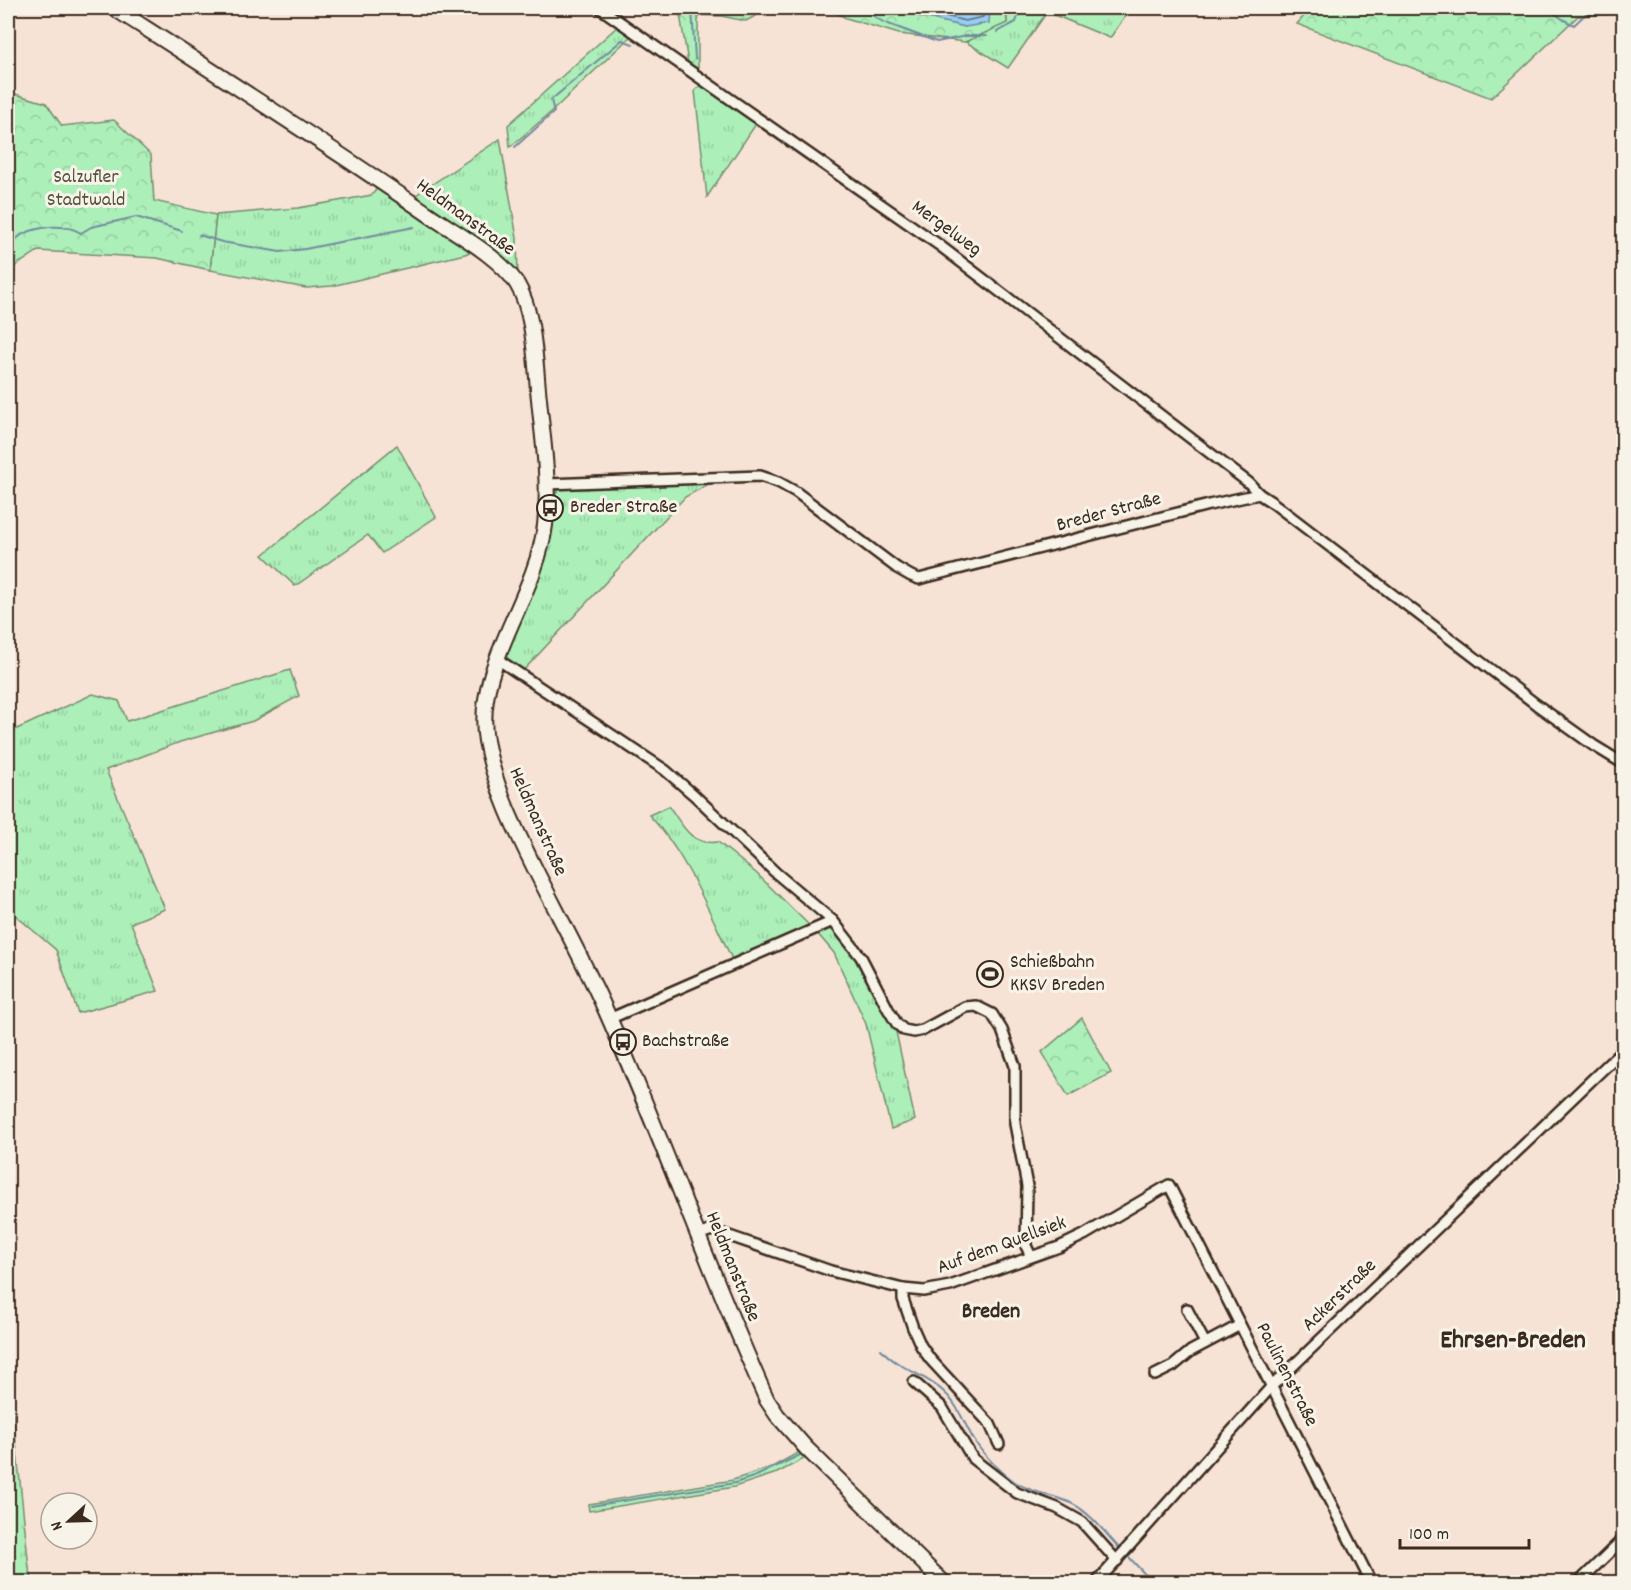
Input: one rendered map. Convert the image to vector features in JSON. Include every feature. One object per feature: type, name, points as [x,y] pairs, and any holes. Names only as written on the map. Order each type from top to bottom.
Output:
[{"type":"main road","name":"Heldmanstraße","points":[[114,8],[398,193],[505,268],[519,287],[527,310],[533,345],[548,484],[543,540],[530,582],[489,679],[485,700],[483,720],[490,762],[498,788],[519,837],[609,1019],[758,1380],[777,1416],[806,1448],[943,1582]]},
{"type":"street","name":"Mergelweg","points":[[600,8],[939,245],[1249,483],[1259,494]]},
{"type":"street","name":"Breder Straße","points":[[548,484],[760,476],[778,482],[796,492],[897,568],[919,579],[1259,494]]},
{"type":"street","points":[[1259,494],[1537,705],[1623,764]]},
{"type":"street","points":[[497,659],[665,770],[722,820],[776,873],[833,921],[861,957],[888,1009],[897,1024],[904,1030],[914,1032],[924,1030],[965,1007],[976,1006],[992,1014],[1002,1030],[1015,1066],[1015,1124],[1028,1186],[1026,1246],[1030,1256]]},
{"type":"street","points":[[609,1019],[833,921]]},
{"type":"street","name":"Ackerstraße","points":[[1097,1582],[1272,1386],[1623,1049]]},
{"type":"street","name":"Auf dem Quellsiek","points":[[698,1234],[712,1230],[831,1271],[903,1289],[924,1291],[950,1286],[1084,1235],[1169,1185]]},
{"type":"street","name":"Paulinenstraße","points":[[1169,1185],[1371,1582]]},
{"type":"street","points":[[903,1289],[903,1299],[921,1346],[930,1359],[990,1424],[999,1444]]},
{"type":"street","points":[[1187,1309],[1205,1343]]},
{"type":"street","points":[[1155,1375],[1173,1366],[1191,1351],[1240,1325]]},
{"type":"street","points":[[915,1382],[942,1407],[974,1459],[1017,1493],[1057,1508],[1082,1522],[1117,1561]]},
{"type":"street","points":[[1579,1582],[1623,1538]]},
{"type":"green space","points":[[679,8],[770,8],[746,21],[721,16],[698,15],[698,71],[688,63]]},
{"type":"green space","points":[[827,8],[901,8],[916,15],[965,27],[991,13],[990,8],[1006,8],[1007,23],[965,42],[899,34],[846,18]]},
{"type":"green space","points":[[1006,8],[1131,8],[1110,38],[1047,12],[1008,68],[966,42],[1007,22]]},
{"type":"green space","points":[[1311,8],[1614,8],[1610,14],[1578,16],[1491,98],[1297,24]]},
{"type":"green space","points":[[618,26],[631,36],[549,114],[510,147],[508,125]]},
{"type":"green space","points":[[701,84],[756,124],[707,197],[695,91]]},
{"type":"green space","name":"Salzufler Stadtwald","points":[[8,92],[46,103],[62,126],[114,120],[151,155],[154,201],[216,215],[210,270],[157,258],[38,251],[8,271]]},
{"type":"green space","points":[[500,139],[517,238],[518,278],[413,197]]},
{"type":"green space","points":[[378,187],[474,250],[332,286],[306,288],[210,270],[216,215],[298,208],[372,195]]},
{"type":"green space","points":[[397,445],[436,517],[382,553],[368,535],[295,586],[263,555]]},
{"type":"green space","points":[[714,481],[685,497],[522,672],[506,661],[504,654],[552,499],[561,487]]},
{"type":"green space","points":[[290,670],[299,696],[253,721],[180,742],[106,770],[165,909],[131,923],[158,991],[78,1013],[56,950],[8,909],[8,733],[93,694],[119,701],[127,721]]},
{"type":"green space","points":[[669,806],[688,833],[701,841],[718,842],[756,873],[812,928],[734,963],[686,867],[663,831],[649,815]]},
{"type":"green space","points":[[833,926],[857,955],[895,1027],[915,1120],[891,1129],[866,1024],[834,953],[817,933]]},
{"type":"green space","points":[[1082,1018],[1111,1073],[1068,1096],[1042,1052]]},
{"type":"green space","points":[[8,1366],[29,1568],[33,1582],[8,1582]]},
{"type":"green space","points":[[801,1451],[804,1459],[777,1473],[734,1487],[589,1511],[588,1504],[733,1480],[774,1466]]},
{"type":"water","points":[[901,8],[990,8],[989,23],[965,27],[916,15]]},
{"type":"waterway","points":[[692,8],[695,59]]},
{"type":"waterway","points":[[734,8],[767,14],[770,8]]},
{"type":"waterway","points":[[867,8],[872,15],[883,22],[937,42],[966,36],[987,36]]},
{"type":"waterway","points":[[997,32],[1016,22],[1021,8]]},
{"type":"waterway","points":[[1547,8],[1574,25],[1592,8]]},
{"type":"waterway","points":[[1615,8],[1624,13]]},
{"type":"waterway","points":[[515,147],[554,112],[551,100],[622,40],[633,44]]},
{"type":"waterway","points":[[8,247],[23,234],[37,229],[61,227],[81,233],[91,227],[136,217],[182,231]]},
{"type":"waterway","points":[[199,235],[222,242],[280,252],[414,227]]},
{"type":"waterway","points":[[604,1025],[698,1253]]},
{"type":"waterway","points":[[881,1349],[896,1362],[930,1381],[950,1398],[978,1446],[1004,1473],[1022,1486],[1078,1507],[1098,1524],[1121,1550]]},
{"type":"waterway","points":[[740,1355],[743,1364]]},
{"type":"waterway","points":[[591,1506],[735,1483],[756,1476],[800,1455]]},
{"type":"waterway","points":[[1127,1555],[1152,1582]]},
{"type":"place","name":"Breder Straße","points":[[550,508]]},
{"type":"place","name":"Schießbahn KKSV Breden","points":[[990,974]]},
{"type":"place","name":"Bachstraße","points":[[623,1042]]},
{"type":"district","name":"Breden","points":[[991,1312]]},
{"type":"district","name":"Ehrsen-Breden","points":[[1513,1341]]}]
